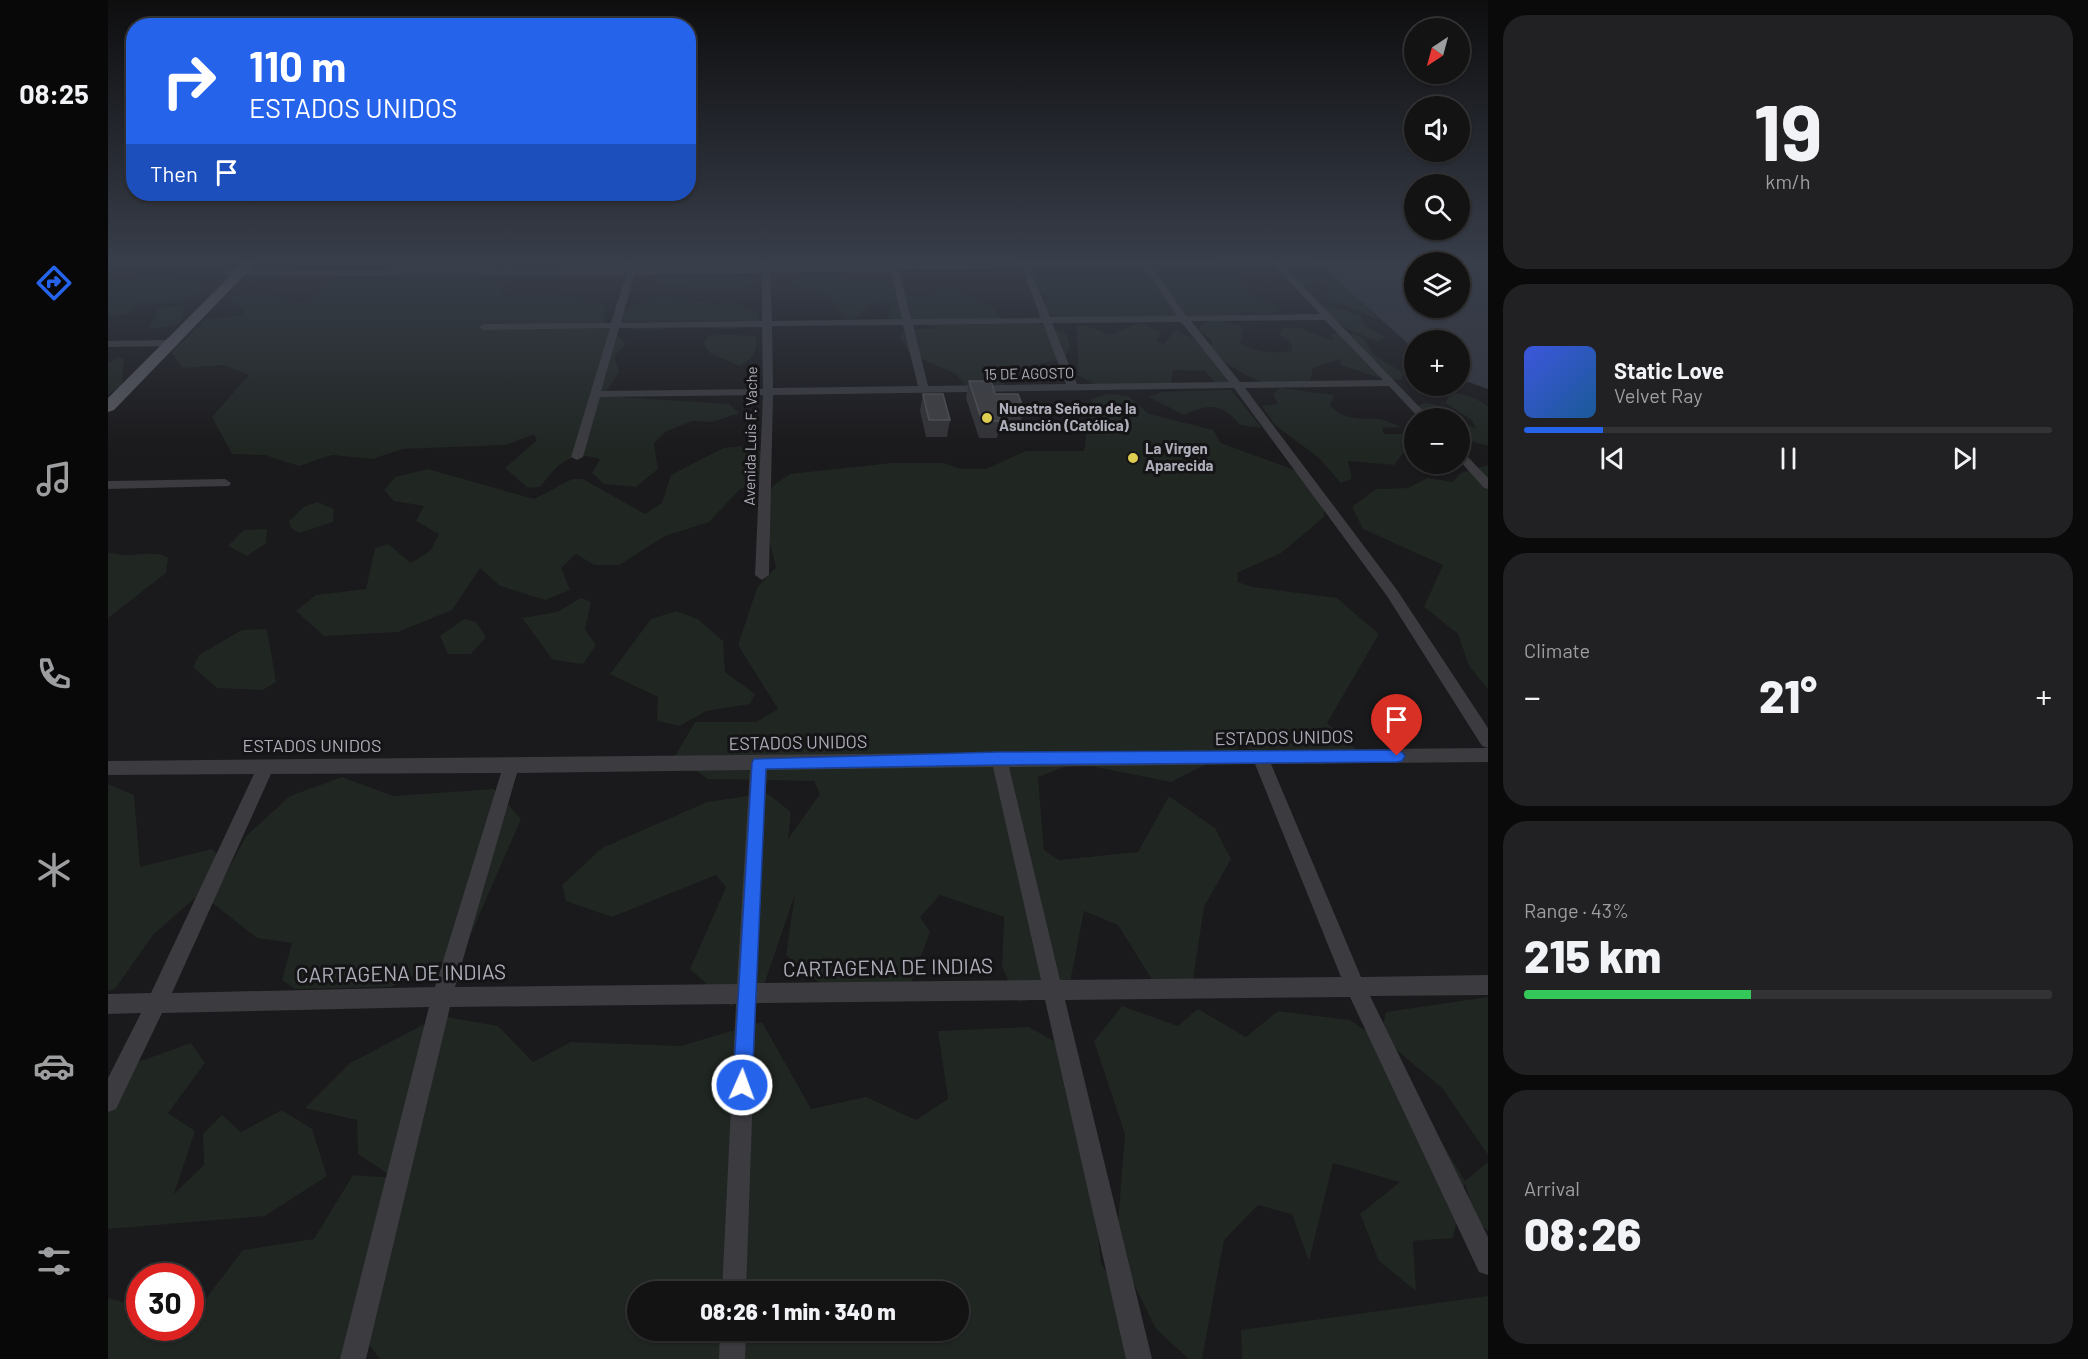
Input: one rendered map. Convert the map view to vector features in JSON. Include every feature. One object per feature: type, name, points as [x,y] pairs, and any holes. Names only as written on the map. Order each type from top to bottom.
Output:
[{"type":"main road","points":[[108,407],[182,324]]},
{"type":"main road","points":[[108,392],[164,343]]},
{"type":"street","points":[[484,327],[660,324]]},
{"type":"street","name":"Avenida Luis F. Vache","points":[[762,575],[768,324]]},
{"type":"street","points":[[908,324],[924,390]]},
{"type":"street","points":[[1046,324],[1073,388]]},
{"type":"street","points":[[1188,324],[1238,386],[1392,593],[1488,741]]},
{"type":"street","points":[[1334,324],[1415,408]]},
{"type":"street","points":[[577,457],[616,325]]},
{"type":"street","points":[[108,344],[164,343]]},
{"type":"street","name":"15 DE AGOSTO","points":[[596,394],[1390,382]]},
{"type":"street","points":[[1470,466],[1488,485]]},
{"type":"street","points":[[108,485],[225,483]]},
{"type":"street","name":"ESTADOS UNIDOS","points":[[108,768],[267,765],[511,766],[999,759],[1261,759],[1488,754]]},
{"type":"street","points":[[999,759],[1139,1359]]},
{"type":"street","points":[[1261,759],[1355,986],[1488,1263]]},
{"type":"street","points":[[735,1281],[746,993],[759,763]]},
{"type":"street","points":[[108,1101],[156,1004],[267,765]]},
{"type":"street","points":[[352,1359],[442,997],[511,766]]},
{"type":"street","name":"CARTAGENA DE INDIAS","points":[[108,1004],[442,997],[1488,985]]},
{"type":"street","points":[[732,1359],[733,1341]]},
{"type":"shaded area","points":[[150,324],[175,324],[156,329],[148,328]]},
{"type":"shaded area","points":[[200,324],[607,324],[626,344],[614,357],[620,371],[603,396],[729,404],[739,413],[712,422],[692,421],[665,432],[654,443],[658,469],[636,487],[604,484],[592,473],[600,459],[580,456],[565,461],[540,487],[528,488],[505,468],[537,440],[534,434],[506,445],[403,449],[372,459],[332,455],[299,466],[265,455],[232,454],[212,417],[249,375],[224,365],[182,368],[171,352]]},
{"type":"shaded area","points":[[753,324],[731,329],[685,327],[644,331],[616,325]]},
{"type":"shaded area","points":[[916,324],[1040,324],[1067,334],[1070,347],[1063,359],[1014,369],[1005,383],[995,388],[965,385],[956,374],[910,354],[899,336],[905,329],[938,327]]},
{"type":"shaded area","points":[[1135,324],[1143,324],[1161,332],[1156,341],[1164,344],[1175,330],[1194,339],[1229,382],[1215,382],[1205,371],[1173,370],[1171,383],[1102,387],[1078,375],[1077,326],[1087,326],[1111,335]]},
{"type":"shaded area","points":[[1201,324],[1235,324],[1244,327],[1240,344],[1265,352],[1292,351],[1291,343],[1279,334],[1283,328],[1299,328],[1334,341],[1332,334],[1343,331],[1362,337],[1374,355],[1403,373],[1401,380],[1382,379],[1341,365],[1340,359],[1313,368],[1310,381],[1297,385],[1271,384],[1246,375],[1212,353],[1211,339],[1199,330]]},
{"type":"shaded area","points":[[1339,324],[1364,324],[1386,337],[1377,341]]},
{"type":"shaded area","points":[[1387,324],[1488,324],[1488,389],[1470,383],[1470,330],[1404,330],[1404,340]]},
{"type":"shaded area","points":[[711,335],[756,336],[757,341],[753,354],[739,366],[710,353],[704,344],[705,339]]},
{"type":"shaded area","points":[[118,357],[124,359],[122,385],[108,395],[108,363]]},
{"type":"shaded area","points":[[1280,388],[1334,395],[1330,406],[1342,414],[1353,418],[1382,420],[1402,427],[1382,428],[1384,434],[1404,434],[1404,452],[1394,465],[1348,461],[1352,479],[1341,483],[1319,458],[1275,425],[1262,406],[1278,404],[1273,394]]},
{"type":"shaded area","points":[[1231,390],[1262,428],[1240,425],[1227,412],[1215,407],[1201,408],[1184,415],[1149,397],[1161,392]]},
{"type":"shaded area","points":[[1108,394],[1128,396],[1149,414],[1213,430],[1221,443],[1311,476],[1324,497],[1324,517],[1281,553],[1237,573],[1238,582],[1252,587],[1337,598],[1379,634],[1327,723],[1356,749],[1321,765],[1240,747],[1171,782],[1075,763],[1038,777],[1044,850],[1059,860],[1138,852],[1169,796],[1215,828],[1231,859],[1204,907],[1192,987],[1158,989],[1118,925],[1084,911],[1068,993],[1018,1002],[1002,967],[1004,917],[940,895],[920,917],[930,932],[911,982],[843,1002],[786,955],[795,894],[763,988],[731,1006],[690,969],[726,887],[716,875],[612,917],[566,901],[562,885],[602,848],[707,802],[767,793],[791,812],[788,839],[820,794],[814,781],[708,779],[675,756],[695,722],[756,722],[778,709],[738,645],[757,588],[776,567],[760,504],[774,485],[790,474],[891,463],[944,463],[961,469],[986,469],[1026,451],[1084,451],[1092,399]]},
{"type":"shaded area","points":[[1448,396],[1467,396],[1488,406],[1488,446],[1470,441],[1470,426],[1476,428],[1470,419],[1470,408],[1454,408],[1446,403]]},
{"type":"shaded area","points":[[1426,403],[1445,408],[1418,408],[1416,406]]},
{"type":"shaded area","points":[[744,446],[762,451],[767,477],[739,490],[709,522],[665,536],[619,565],[594,565],[576,554],[561,568],[570,590],[545,600],[500,586],[480,568],[452,610],[398,632],[324,636],[296,611],[316,595],[366,589],[375,548],[388,544],[411,563],[431,550],[439,534],[416,521],[424,506],[394,501],[384,490],[395,477],[428,469],[534,499],[572,479],[583,479],[645,514],[662,503],[671,475],[723,448]]},
{"type":"shaded area","points":[[1488,465],[1488,689],[1469,666],[1458,634],[1424,607],[1443,565],[1363,529],[1352,507],[1376,489],[1408,488],[1428,478],[1453,482],[1460,474],[1470,474],[1470,470]]},
{"type":"shaded area","points":[[317,502],[334,509],[333,522],[299,533],[291,528],[289,521],[304,507]]},
{"type":"shaded area","points":[[267,529],[266,543],[247,556],[228,546],[244,530]]},
{"type":"shaded area","points":[[108,552],[125,555],[155,554],[168,558],[166,573],[108,618]]},
{"type":"shaded area","points":[[581,598],[591,602],[585,629],[596,645],[583,664],[553,660],[522,618],[557,612]]},
{"type":"shaded area","points":[[676,611],[698,619],[723,641],[725,672],[755,694],[750,704],[706,711],[680,726],[657,721],[658,697],[610,674],[651,619]]},
{"type":"shaded area","points":[[464,619],[476,622],[486,637],[471,654],[448,654],[440,636]]},
{"type":"shaded area","points":[[267,629],[276,682],[263,690],[217,688],[193,667],[199,655],[242,630]]},
{"type":"shaded area","points":[[342,777],[393,796],[494,789],[521,819],[464,950],[391,987],[295,989],[282,980],[292,943],[257,938],[211,902],[246,836],[290,796]]},
{"type":"shaded area","points":[[108,784],[134,795],[140,867],[212,849],[221,858],[205,889],[153,935],[115,989],[108,991]]},
{"type":"shaded area","points":[[1488,997],[1488,1155],[1443,1089],[1380,1036],[1386,1012]]},
{"type":"shaded area","points":[[1122,1006],[1178,1026],[1198,1009],[1246,1037],[1278,1011],[1349,1020],[1379,1039],[1465,1181],[1488,1162],[1488,1231],[1475,1220],[1465,1183],[1453,1238],[1413,1241],[1416,1291],[1379,1261],[1360,1214],[1400,1182],[1333,1163],[1309,1261],[1292,1214],[1258,1205],[1224,1240],[1202,1359],[1189,1359],[1156,1329],[1116,1248],[1125,1134],[1094,1041]]},
{"type":"shaded area","points":[[440,1016],[498,1026],[533,1062],[571,1042],[681,1046],[762,1022],[811,1109],[866,1097],[916,1120],[948,1099],[938,1031],[1029,1027],[1079,1055],[1101,1263],[1135,1320],[1126,1359],[380,1359],[367,1342],[338,1359],[108,1359],[108,1298],[126,1303],[126,1341],[204,1341],[204,1301],[243,1250],[314,1239],[353,1175],[394,1178],[358,1154],[357,1120],[305,1108],[350,1063]]},
{"type":"shaded area","points":[[191,1043],[205,1063],[168,1113],[195,1131],[174,1194],[204,1165],[203,1134],[222,1115],[241,1132],[282,1110],[312,1129],[327,1176],[265,1216],[108,1229],[108,1102],[135,1063]]},
{"type":"shaded area","points":[[1488,1296],[1488,1359],[1242,1359],[1241,1330]]},
{"type":"building","points":[[969,381],[991,381],[995,394],[1018,394],[1024,410],[998,410],[1001,421],[982,421]]},
{"type":"building","points":[[923,394],[943,394],[950,420],[929,420]]},
{"type":"place","name":"Nuestra Señora de la Asunción (Católica)","points":[[987,418]]},
{"type":"place","name":"La Virgen Aparecida","points":[[1133,458]]},
{"type":"route","points":[[742,1085],[759,763],[1397,756]]}]
